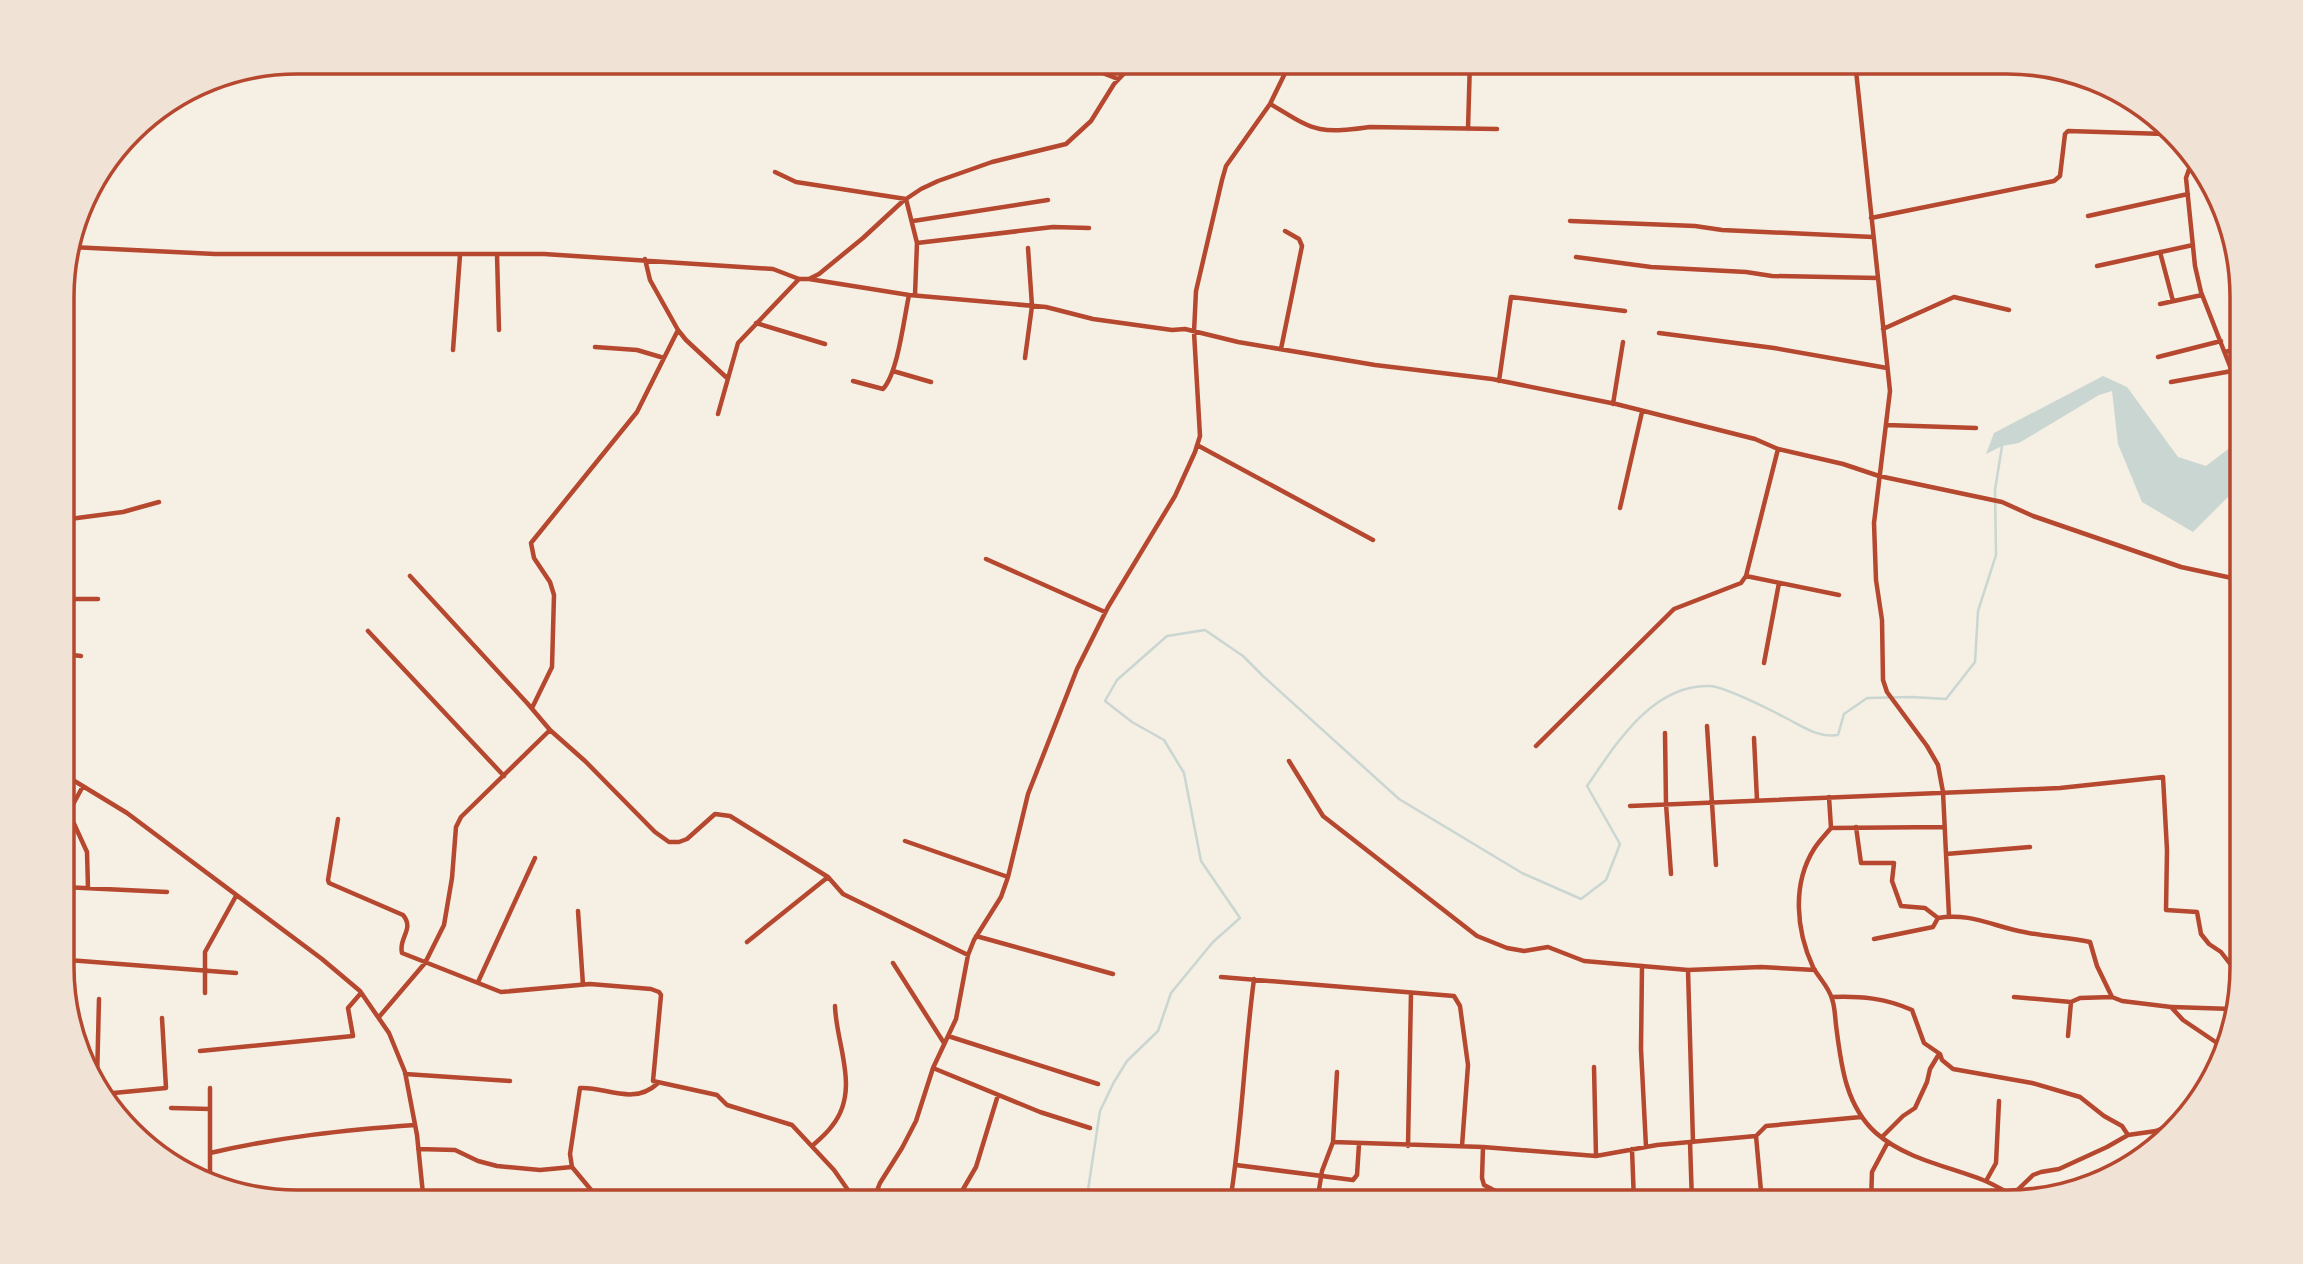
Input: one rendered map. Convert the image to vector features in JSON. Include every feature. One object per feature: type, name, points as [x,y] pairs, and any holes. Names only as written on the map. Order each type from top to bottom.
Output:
[{"type":"street","points":[[1106,74],[1118,79]]},
{"type":"street","points":[[809,279],[863,238],[906,199],[939,181],[992,162],[1066,144],[1090,121],[1123,74]]},
{"type":"street","points":[[877,1190],[916,1121],[933,1068],[956,1019],[968,955],[976,936],[1001,897],[1032,782],[1077,668],[1105,612],[1175,496],[1197,445],[1200,436],[1194,332],[1196,291],[1226,166],[1270,104],[1285,74]]},
{"type":"street","points":[[1468,129],[1470,74]]},
{"type":"street","points":[[1856,74],[1890,391],[1874,523],[1876,580],[1882,620],[1883,680],[1887,692],[1938,765],[1943,792],[1949,916]]},
{"type":"street","points":[[1270,104],[1320,129],[1497,129]]},
{"type":"street","points":[[1871,218],[2054,181],[2060,176],[2065,134],[2068,131],[2158,134]]},
{"type":"street","points":[[2189,169],[2186,178],[2195,266],[2202,295],[2230,366]]},
{"type":"street","points":[[775,172],[796,181],[906,199]]},
{"type":"street","points":[[2088,216],[2188,194]]},
{"type":"street","points":[[853,381],[883,389],[893,371],[912,295],[918,243],[906,199]]},
{"type":"street","points":[[913,220],[1048,200]]},
{"type":"street","points":[[1570,221],[1873,237]]},
{"type":"street","points":[[918,243],[1053,226],[1090,228]]},
{"type":"street","points":[[1282,349],[1302,246],[1299,239],[1284,230]]},
{"type":"street","points":[[2097,266],[2193,245]]},
{"type":"street","points":[[79,247],[215,254],[544,254],[645,259],[773,269],[799,279],[912,295],[1046,307],[1093,320],[1172,330],[1185,329],[1375,365],[1499,381],[1613,404],[1755,439],[1778,449],[1843,464],[1879,477],[2002,502],[2033,516],[2181,567],[2230,578]]},
{"type":"street","points":[[1025,358],[1032,306],[1028,248]]},
{"type":"street","points":[[2160,252],[2173,301]]},
{"type":"street","points":[[497,254],[499,330]]},
{"type":"street","points":[[453,350],[460,255]]},
{"type":"street","points":[[1576,257],[1651,267],[1772,276],[1878,278]]},
{"type":"street","points":[[645,259],[650,280],[678,330],[727,378]]},
{"type":"street","points":[[718,414],[738,344],[799,279]]},
{"type":"street","points":[[2160,304],[2202,295]]},
{"type":"street","points":[[1499,381],[1511,297],[1625,311]]},
{"type":"street","points":[[1883,329],[1954,297],[2009,310]]},
{"type":"street","points":[[756,323],[825,344]]},
{"type":"street","points":[[532,708],[552,667],[554,595],[550,582],[534,558],[531,543],[637,412],[678,330]]},
{"type":"street","points":[[1659,333],[1774,348],[1887,368]]},
{"type":"street","points":[[2158,357],[2221,341]]},
{"type":"street","points":[[1613,404],[1623,342]]},
{"type":"street","points":[[595,347],[637,350],[664,358]]},
{"type":"street","points":[[2225,352],[2230,351]]},
{"type":"street","points":[[893,371],[931,382]]},
{"type":"street","points":[[2171,382],[2230,371]]},
{"type":"street","points":[[1620,508],[1642,412]]},
{"type":"street","points":[[1886,425],[1976,428]]},
{"type":"street","points":[[1197,445],[1373,540]]},
{"type":"street","points":[[1536,746],[1674,609],[1741,583],[1746,576],[1778,449]]},
{"type":"street","points":[[74,518],[123,512],[159,502]]},
{"type":"street","points":[[986,559],[1105,612]]},
{"type":"street","points":[[410,576],[550,730],[585,761],[655,832],[669,842],[687,839],[715,814],[730,816],[828,877],[843,894],[968,955]]},
{"type":"street","points":[[1746,576],[1839,595]]},
{"type":"street","points":[[1764,663],[1779,583]]},
{"type":"street","points":[[74,599],[98,599]]},
{"type":"street","points":[[368,631],[503,776]]},
{"type":"street","points":[[74,655],[81,656]]},
{"type":"street","points":[[1707,726],[1716,865]]},
{"type":"street","points":[[379,1017],[425,963],[444,925],[452,878],[456,827],[461,817],[550,730]]},
{"type":"street","points":[[1665,733],[1671,874]]},
{"type":"street","points":[[1754,738],[1756,800]]},
{"type":"street","points":[[1289,761],[1323,816],[1477,936],[1507,948],[1524,951],[1548,947],[1584,961],[1688,970],[1760,967],[1815,970]]},
{"type":"street","points":[[1630,806],[2060,788],[2164,778],[2168,850],[2166,910],[2197,912],[2201,934],[2230,964]]},
{"type":"street","points":[[74,781],[127,813],[362,993],[389,1033],[405,1074],[415,1125],[423,1190]]},
{"type":"street","points":[[74,803],[83,786]]},
{"type":"street","points":[[1829,797],[1831,828],[1814,849],[1804,873],[1798,908],[1803,945],[1832,998],[1843,1077],[1861,1117],[1888,1142],[1937,1165],[1986,1181],[2003,1190]]},
{"type":"street","points":[[338,818],[329,883],[403,915],[409,926],[401,947],[402,953],[501,992],[583,985],[651,989],[659,992],[661,995],[653,1082],[717,1095],[727,1105],[792,1125],[834,1170],[848,1190]]},
{"type":"street","points":[[74,824],[87,852],[88,888]]},
{"type":"street","points":[[1856,827],[1861,863],[1894,863],[1892,881],[1900,906],[1925,908],[1938,918],[1971,917],[2025,933],[2090,942],[2097,966],[2112,997]]},
{"type":"street","points":[[1831,828],[1944,827]]},
{"type":"street","points":[[905,841],[1008,877]]},
{"type":"street","points":[[1946,854],[2030,848]]},
{"type":"street","points":[[478,982],[535,858]]},
{"type":"street","points":[[747,942],[828,877]]},
{"type":"street","points":[[74,887],[167,892]]},
{"type":"street","points":[[205,993],[205,952],[236,896]]},
{"type":"street","points":[[578,911],[583,985]]},
{"type":"street","points":[[1874,939],[1933,927],[1938,918]]},
{"type":"street","points":[[976,936],[1113,974]]},
{"type":"street","points":[[74,960],[236,973]]},
{"type":"street","points":[[893,963],[945,1044]]},
{"type":"street","points":[[1642,966],[1640,1049],[1646,1147]]},
{"type":"street","points":[[1688,970],[1692,1190]]},
{"type":"street","points":[[1221,978],[1454,996],[1457,999],[1468,1065],[1462,1146]]},
{"type":"street","points":[[1232,1190],[1246,1034],[1254,979]]},
{"type":"street","points":[[200,1051],[353,1036],[348,1008],[362,993]]},
{"type":"street","points":[[1408,1146],[1412,993]]},
{"type":"street","points":[[1832,998],[1867,996],[1897,1003],[1912,1010],[1924,1043],[1940,1054],[1942,1060],[1953,1069],[2032,1083],[2080,1097],[2122,1126],[2128,1135]]},
{"type":"street","points":[[2014,997],[2071,1002],[2080,998],[2112,997],[2122,1001],[2171,1007],[2225,1009]]},
{"type":"street","points":[[97,1067],[99,999]]},
{"type":"street","points":[[2067,1036],[2071,1002]]},
{"type":"street","points":[[812,1146],[834,1125],[842,1104],[847,1078],[835,1006]]},
{"type":"street","points":[[2171,1007],[2192,1027],[2216,1043]]},
{"type":"street","points":[[113,1093],[166,1088],[162,1018]]},
{"type":"street","points":[[948,1036],[1098,1084]]},
{"type":"street","points":[[1882,1137],[1915,1108],[1930,1069],[1940,1054]]},
{"type":"street","points":[[1594,1067],[1596,1156]]},
{"type":"street","points":[[933,1068],[1040,1112],[1090,1128]]},
{"type":"street","points":[[1319,1190],[1332,1142],[1337,1072]]},
{"type":"street","points":[[405,1074],[510,1081]]},
{"type":"street","points":[[591,1190],[572,1167],[570,1154],[580,1088],[620,1095],[653,1088],[657,1084]]},
{"type":"street","points":[[210,1088],[210,1172]]},
{"type":"street","points":[[963,1190],[976,1167],[998,1095]]},
{"type":"street","points":[[1986,1181],[1996,1163],[1999,1101]]},
{"type":"street","points":[[171,1108],[211,1109]]},
{"type":"street","points":[[1332,1142],[1483,1147],[1596,1156],[1646,1147],[1756,1136],[1766,1126],[1861,1117]]},
{"type":"street","points":[[210,1153],[256,1142],[320,1132],[415,1125]]},
{"type":"street","points":[[2017,1190],[2033,1175],[2059,1169],[2128,1135],[2159,1129]]},
{"type":"street","points":[[1756,1136],[1761,1190]]},
{"type":"street","points":[[1871,1190],[1871,1172],[1888,1142]]},
{"type":"street","points":[[1236,1165],[1353,1180],[1357,1175],[1359,1144]]},
{"type":"street","points":[[1483,1147],[1482,1178],[1484,1185],[1494,1190]]},
{"type":"street","points":[[418,1149],[455,1150],[496,1166],[540,1170],[572,1167]]},
{"type":"street","points":[[1632,1149],[1634,1190]]},
{"type":"shaded area","points":[[2103,376],[2127,387],[2178,457],[2206,466],[2230,448],[2230,495],[2193,532],[2142,502],[2118,444],[2112,391],[2099,395],[2019,443],[2002,446],[1986,454],[1994,433]]},
{"type":"waterway","points":[[1088,1190],[1100,1111],[1114,1082],[1127,1061],[1158,1031],[1171,993],[1213,942],[1240,918],[1201,861],[1184,773],[1164,740],[1132,722],[1105,701],[1117,680],[1167,636],[1205,630],[1243,656],[1399,799],[1522,873],[1581,899],[1606,880],[1620,844],[1587,786],[1623,735],[1653,706],[1670,695],[1689,688],[1717,687],[1823,735],[1838,735],[1844,714],[1867,698],[1946,699],[1975,662],[1978,611],[1996,555],[1995,490],[2002,446],[2000,444]]}]
